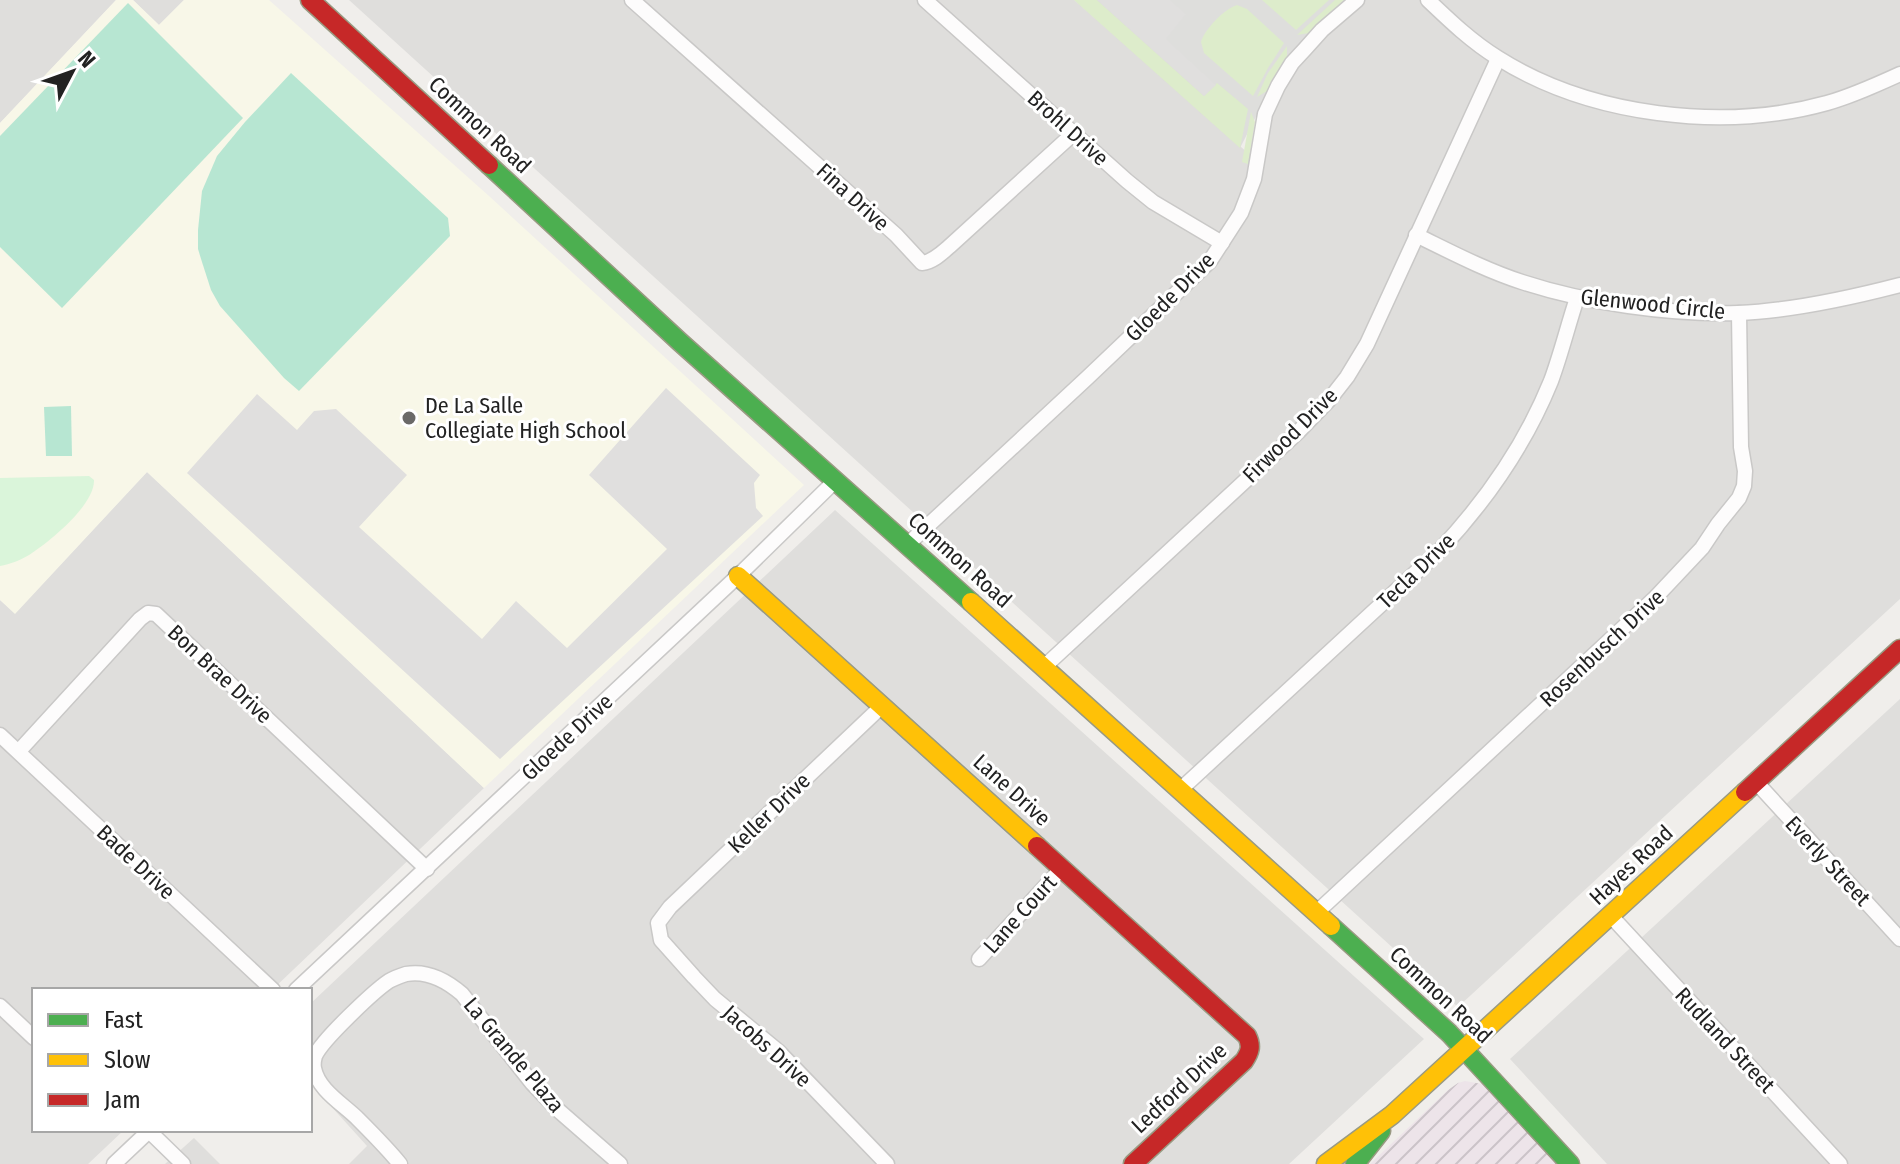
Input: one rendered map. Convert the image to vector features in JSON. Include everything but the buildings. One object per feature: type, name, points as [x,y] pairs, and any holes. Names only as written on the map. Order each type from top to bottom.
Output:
[{"type":"street","name":"Common Road","points":[[310,0],[668,331],[1465,1048],[1570,1164]]},
{"type":"street","name":"Fina Drive","points":[[632,0],[896,235],[922,263],[937,257],[1074,133]]},
{"type":"street","name":"Brohl Drive","points":[[925,0],[1153,202],[1222,243]]},
{"type":"street","name":"Gloede Drive","points":[[907,545],[1210,261],[1241,213],[1254,179],[1265,114],[1278,86],[1292,63],[1322,30],[1357,0]]},
{"type":"street","points":[[1428,0],[1498,59],[1582,97],[1648,113],[1698,117],[1799,109],[1855,94],[1900,74]]},
{"type":"street","name":"Firwood Drive","points":[[1044,667],[1298,432],[1347,377],[1367,344],[1498,59]]},
{"type":"street","name":"Glenwood Circle","points":[[1416,235],[1492,271],[1577,298],[1665,309],[1739,313],[1813,304],[1900,285]]},
{"type":"street","name":"Tecla Drive","points":[[1180,790],[1439,551],[1471,516],[1531,426],[1552,379],[1577,298]]},
{"type":"street","name":"Rosenbusch Drive","points":[[1316,913],[1654,599],[1702,548],[1739,498],[1745,471],[1741,447],[1739,313]]},
{"type":"street","name":"Gloede Drive","points":[[298,988],[738,576],[835,481]]},
{"type":"street","name":"Lane Drive","points":[[738,576],[1247,1036],[1251,1043]]},
{"type":"street","name":"Bon Brae Drive","points":[[19,751],[133,626],[148,613],[156,614],[427,869]]},
{"type":"street","name":"Hayes Road","points":[[1326,1164],[1392,1115],[1898,655]]},
{"type":"street","name":"Keller Drive","points":[[658,923],[670,907],[883,705]]},
{"type":"street","name":"Bade Drive","points":[[0,735],[271,988]]},
{"type":"street","name":"Everly Street","points":[[1756,782],[1900,939]]},
{"type":"street","name":"Lane Court","points":[[979,959],[1062,868]]},
{"type":"street","name":"Rudland Street","points":[[1611,916],[1840,1164]]},
{"type":"street","name":"Jacobs Drive","points":[[658,923],[661,940],[694,977],[715,999],[778,1051],[887,1164]]},
{"type":"street","name":"La Grande Plaza","points":[[400,1164],[323,1086],[313,1064],[326,1040],[377,989],[393,978],[409,974],[424,974],[451,984],[532,1083],[620,1164]]},
{"type":"street","points":[[0,1006],[32,1036]]},
{"type":"street","name":"Ledford Drive","points":[[1133,1164],[1244,1061],[1250,1053],[1251,1043]]},
{"type":"street","name":"Hayes Road","points":[[1355,1164],[1392,1115]]},
{"type":"street","points":[[114,1164],[143,1133],[183,1164]]},
{"type":"shaded area","points":[[0,0],[116,0],[0,123]]},
{"type":"shaded area","name":"De La Salle Collegiate High School","points":[[116,0],[133,0],[159,25],[184,0],[269,0],[489,196],[804,485],[484,788],[147,472],[15,614],[0,600],[0,123]]},
{"type":"shaded area","points":[[133,0],[184,0],[159,25]]},
{"type":"shaded area","points":[[349,0],[1074,0],[1249,154],[1267,91],[1287,56],[1345,0],[1900,0],[1900,599],[1458,1007]]},
{"type":"shaded area","points":[[1074,0],[1346,0],[1287,56],[1240,148]]},
{"type":"shaded area","points":[[1097,0],[1170,0],[1186,14],[1166,39],[1216,85],[1204,96]]},
{"type":"shaded area","points":[[666,388],[760,475],[754,483],[756,508],[763,516],[500,759],[187,473],[257,394],[297,430],[314,411],[336,409],[407,475],[359,527],[482,639],[516,601],[567,648],[667,549],[589,475]]},
{"type":"shaded area","points":[[147,472],[484,788],[274,988],[32,988],[32,1132],[122,1132],[88,1164],[0,1164],[0,600],[15,613]]},
{"type":"shaded area","points":[[835,510],[1424,1039],[1289,1164],[349,1164],[367,1146],[312,1085],[312,1002]]},
{"type":"shaded area","points":[[1900,699],[1900,1164],[1607,1164],[1510,1059]]},
{"type":"shaded area","points":[[1465,1081],[1482,1084],[1490,1090],[1558,1164],[1370,1164],[1448,1090]]},
{"type":"shaded area","points":[[194,1138],[220,1164],[165,1164]]},
{"type":"green space","points":[[1074,0],[1097,0],[1204,96],[1217,83],[1248,109],[1240,148]]},
{"type":"green space","points":[[1262,0],[1329,0],[1296,30]]},
{"type":"green space","points":[[1335,0],[1344,0],[1309,33],[1297,35]]},
{"type":"green space","points":[[128,3],[243,118],[62,308],[0,247],[0,136]]},
{"type":"green space","points":[[1237,5],[1247,9],[1284,43],[1253,96],[1204,53],[1201,42],[1216,20]]},
{"type":"green space","points":[[1287,46],[1287,56],[1267,91],[1257,97],[1268,73]]},
{"type":"green space","points":[[291,73],[448,218],[450,236],[299,391],[220,306],[211,290],[198,249],[202,191],[217,156]]},
{"type":"green space","points":[[1251,112],[1255,122],[1248,164],[1242,162]]},
{"type":"green space","points":[[71,406],[72,456],[46,456],[44,407]]},
{"type":"green space","points":[[89,476],[94,480],[92,490],[69,522],[29,555],[0,566],[0,478]]},
{"type":"traffic: fast","points":[[489,165],[680,342],[971,602]]},
{"type":"traffic: fast","points":[[1331,926],[1449,1033],[1570,1164]]},
{"type":"traffic: fast","points":[[1355,1164],[1381,1131]]},
{"type":"traffic: slow","points":[[738,576],[1037,846]]},
{"type":"traffic: slow","points":[[971,602],[1331,926]]},
{"type":"traffic: slow","points":[[1326,1164],[1392,1115],[1745,792]]},
{"type":"traffic: jam","points":[[310,0],[489,165]]},
{"type":"traffic: jam","points":[[1745,792],[1900,649]]},
{"type":"traffic: jam","points":[[1037,846],[1249,1040],[1250,1049],[1244,1061],[1133,1164]]},
{"type":"place","name":"De La Salle Collegiate High School","points":[[409,418]]}]
